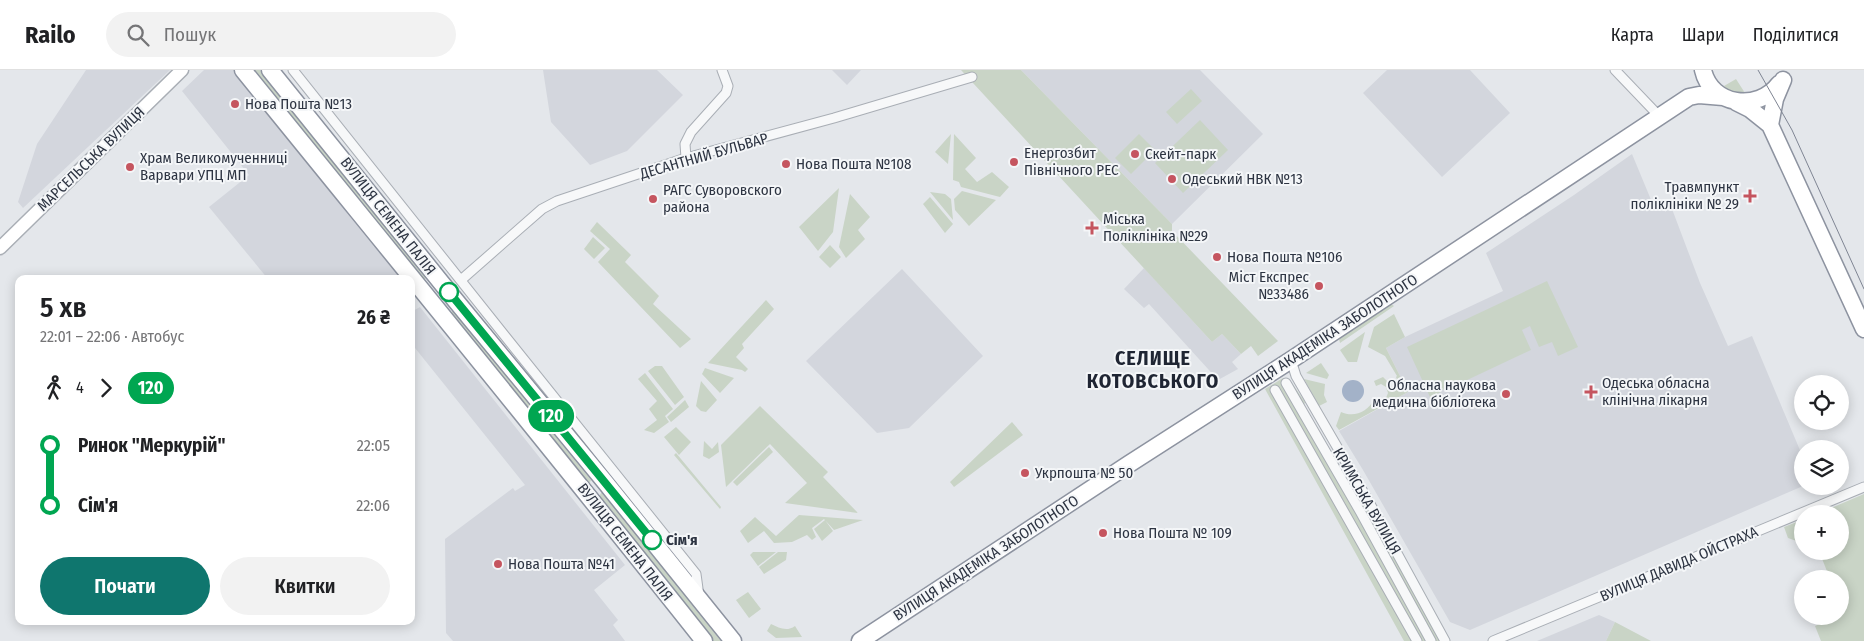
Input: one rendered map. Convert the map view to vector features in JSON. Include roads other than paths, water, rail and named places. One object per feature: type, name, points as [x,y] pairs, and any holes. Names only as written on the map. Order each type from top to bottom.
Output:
[{"type":"highway","name":"ВУЛИЦЯ СЕМЕНА ПАЛІЯ","points":[[243,70],[409,275]]},
{"type":"highway","name":"ВУЛИЦЯ СЕМЕНА ПАЛІЯ","points":[[270,70],[732,641]]},
{"type":"highway","points":[[1689,97],[1699,70]]},
{"type":"highway","points":[[1703,70],[1712,88],[1750,109],[1770,125],[1864,328]]},
{"type":"highway","points":[[1689,97],[1699,95],[1748,102],[1761,99],[1772,93],[1784,75]]},
{"type":"highway","points":[[1770,125],[1775,99],[1784,75]]},
{"type":"highway","name":"ВУЛИЦЯ АКАДЕМІКА ЗАБОЛОТНОГО","points":[[860,641],[1291,360],[1689,97]]},
{"type":"highway","points":[[421,290],[436,277]]},
{"type":"highway","name":"ВУЛИЦЯ СЕМЕНА ПАЛІЯ","points":[[415,283],[589,495],[704,641]]},
{"type":"highway","points":[[589,495],[605,482]]},
{"type":"street","name":"МАРСЕЛЬСЬКА ВУЛИЦЯ","points":[[0,248],[182,70]]},
{"type":"street","points":[[293,70],[696,574],[699,599]]},
{"type":"street","points":[[686,158],[685,144],[691,132],[726,93],[728,86],[722,70]]},
{"type":"street","points":[[1615,70],[1659,116]]},
{"type":"street","name":"ДЕСАНТНИЙ БУЛЬВАР","points":[[461,280],[549,204],[686,158],[834,118],[972,77]]},
{"type":"street","name":"КРИМСЬКА ВУЛИЦЯ","points":[[1291,360],[1296,376],[1369,502],[1445,641]]},
{"type":"street","name":"КРИМСЬКА ВУЛИЦЯ","points":[[1286,383],[1361,513],[1430,641]]},
{"type":"street","name":"КРИМСЬКА ВУЛИЦЯ","points":[[1275,390],[1417,641]]},
{"type":"street","name":"ВУЛИЦЯ ДАВИДА ОЙСТРАХА","points":[[1493,641],[1864,488]]},
{"type":"water","points":[[1353,380],[1361,383],[1364,391],[1361,399],[1353,402],[1345,399],[1342,391],[1345,383]]},
{"type":"tram line","points":[[1758,70],[1792,130],[1864,289]]},
{"type":"place","name":"Нова Пошта №13","points":[[235,104]]},
{"type":"place","name":"Скейт-парк","points":[[1135,154]]},
{"type":"place","name":"Енергозбит Північного РЕС","points":[[1014,162]]},
{"type":"place","name":"Нова Пошта №108","points":[[786,164]]},
{"type":"place","name":"Храм Великомученниці Варвари УПЦ МП","points":[[130,167]]},
{"type":"place","name":"Одеський НВК №13","points":[[1172,179]]},
{"type":"place","name":"Травмпункт поліклініки № 29","points":[[1750,196]]},
{"type":"place","name":"РАГС Суворовского района","points":[[653,199]]},
{"type":"place","name":"Міська Поліклініка №29","points":[[1092,228]]},
{"type":"place","name":"Нова Пошта №106","points":[[1217,257]]},
{"type":"place","name":"Міст Експрес №33486","points":[[1319,286]]},
{"type":"place","name":"Одеська обласна клінічна лікарня","points":[[1591,392]]},
{"type":"place","name":"Обласна наукова медична бібліотека","points":[[1506,394]]},
{"type":"place","name":"Укрпошта № 50","points":[[1025,473]]},
{"type":"place","name":"Нова Пошта № 109","points":[[1103,533]]},
{"type":"place","name":"Сім'я","points":[[652,540]]},
{"type":"place","name":"Нова Пошта №41","points":[[498,564]]},
{"type":"district","name":"СЕЛИЩЕ КОТОВСЬКОГО","points":[[1153,370]]}]
